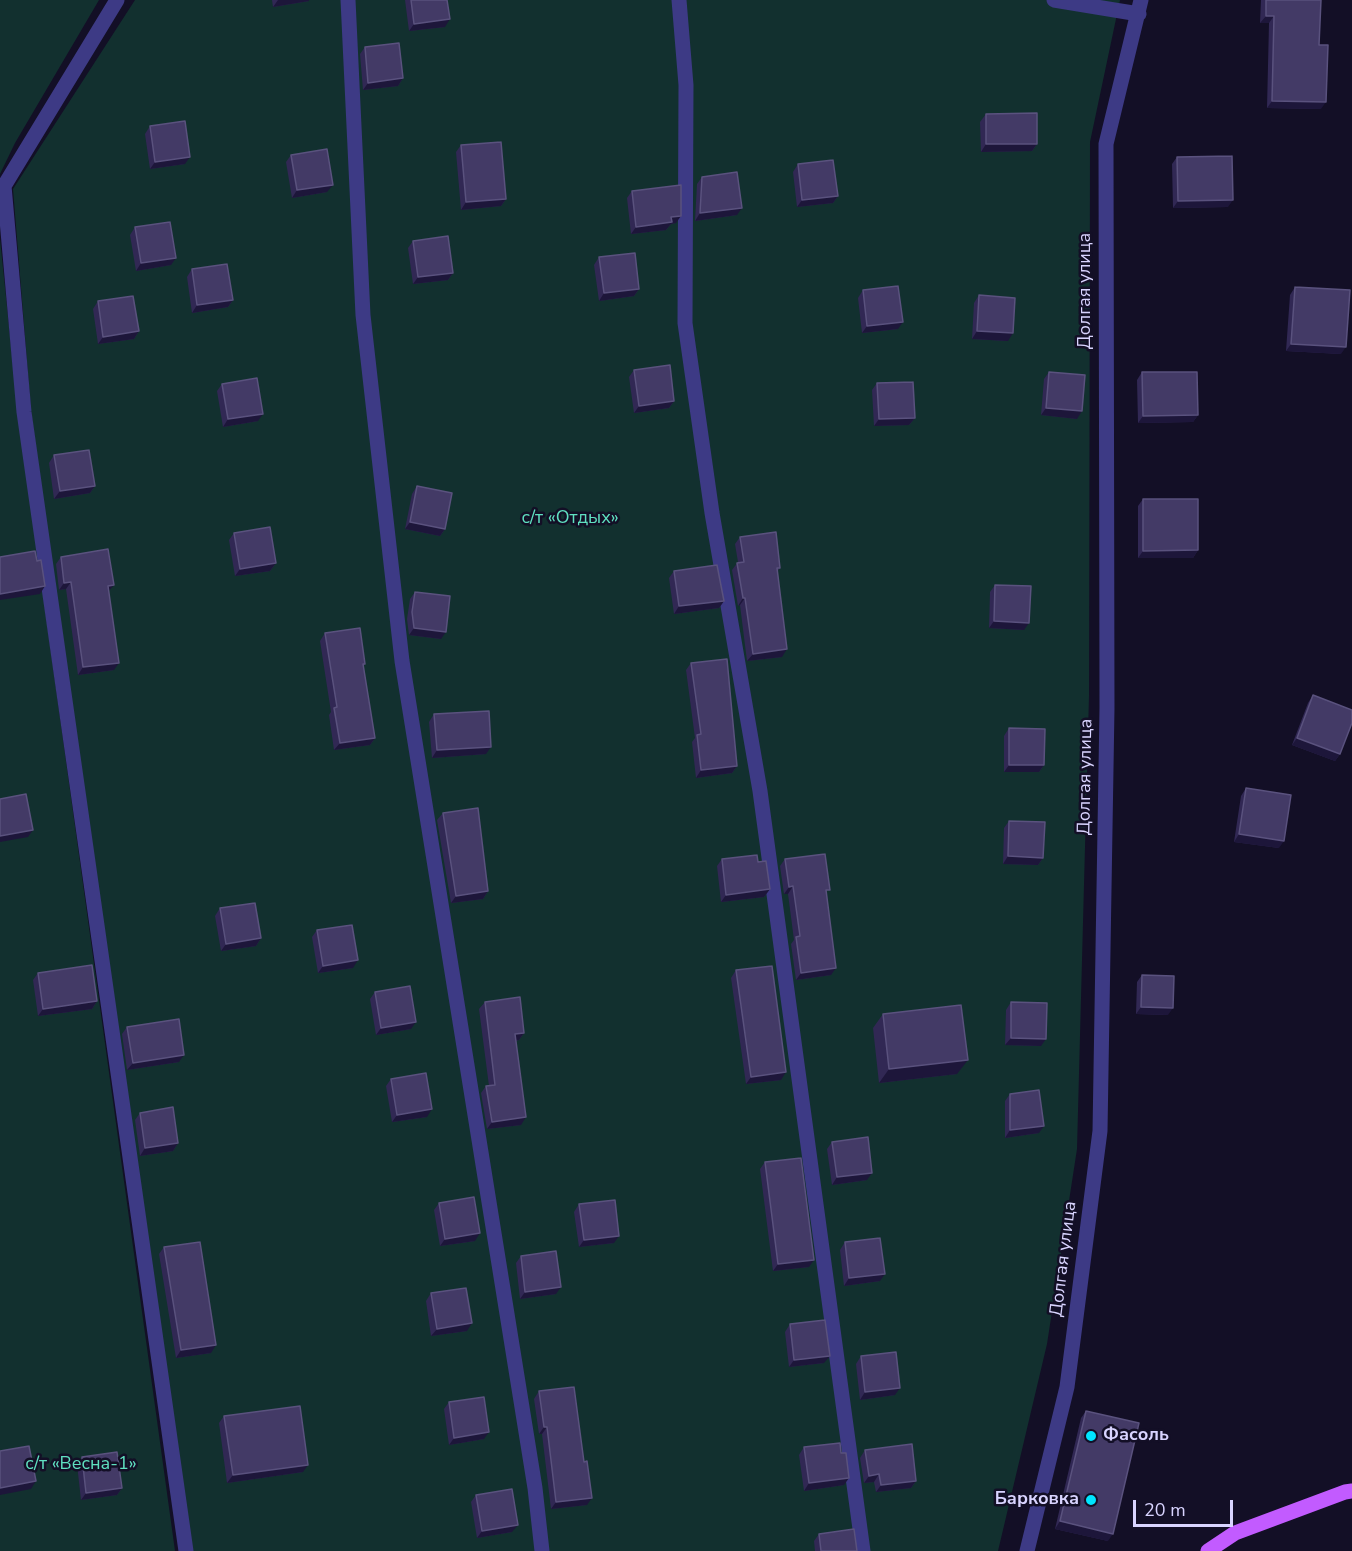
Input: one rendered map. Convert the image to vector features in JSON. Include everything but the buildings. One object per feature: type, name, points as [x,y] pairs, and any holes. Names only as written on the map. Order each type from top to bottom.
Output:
[{"type":"main road","points":[[1208,1551],[1235,1533],[1352,1491]]},
{"type":"street","points":[[117,0],[4,186],[24,412],[186,1551]]},
{"type":"street","points":[[348,0],[363,315],[402,661],[533,1476],[542,1551]]},
{"type":"street","points":[[679,0],[686,85],[685,323],[712,513],[760,791],[863,1551]]},
{"type":"street","points":[[1054,0],[1140,7]]},
{"type":"street","name":"Долгая улица","points":[[1027,1551],[1067,1387],[1100,1131],[1107,708],[1106,144],[1140,7]]},
{"type":"green space","points":[[0,0],[99,0],[15,143],[0,174]]},
{"type":"green space","name":"с/т «Отдых»","points":[[135,0],[1120,0],[1090,142],[1089,696],[1077,1149],[1047,1344],[998,1551],[192,1551],[125,1101],[31,411],[13,189]]},
{"type":"green space","name":"с/т «Весна-1»","points":[[0,239],[18,413],[175,1551],[0,1551]]},
{"type":"place","name":"Фасоль","points":[[1091,1436]]},
{"type":"place","name":"Барковка","points":[[1091,1500]]}]
